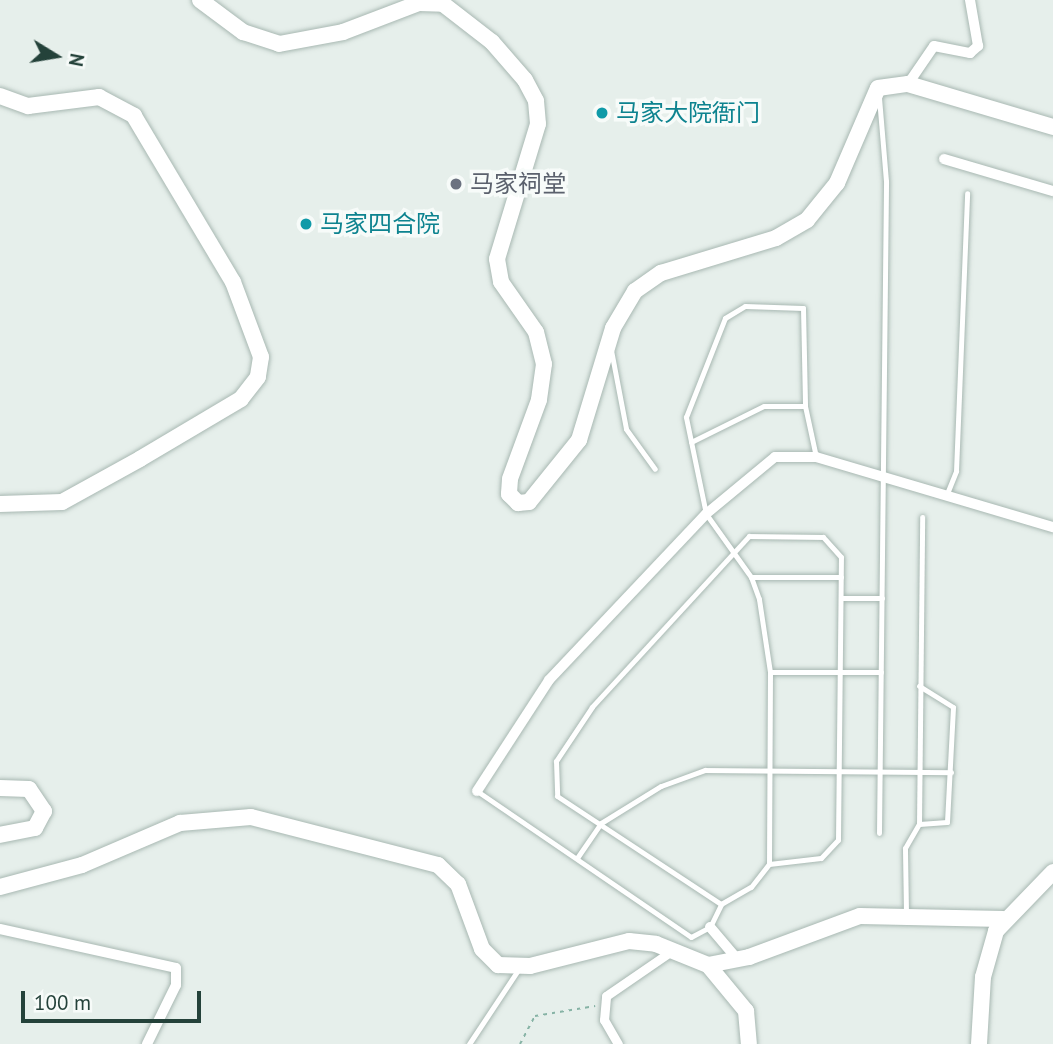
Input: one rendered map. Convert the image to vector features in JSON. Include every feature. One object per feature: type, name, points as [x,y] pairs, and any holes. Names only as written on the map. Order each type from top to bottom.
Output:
[{"type":"main road","points":[[200,0],[243,32],[279,44],[343,32],[419,3],[443,4],[492,42],[525,80],[536,101],[538,124],[502,235],[497,270],[536,332],[544,372],[510,479],[514,502],[529,502],[579,440],[608,343],[622,308],[647,279],[776,238],[816,212],[837,183],[878,88],[908,84],[1053,127]]},
{"type":"main road","points":[[0,96],[27,106],[99,97],[134,116],[233,282],[261,358],[258,377],[241,399],[140,459],[62,502],[0,504]]},
{"type":"main road","points":[[0,788],[29,789],[44,811],[35,828],[0,835]]},
{"type":"main road","points":[[0,887],[82,865],[180,823],[251,817],[438,865],[458,884],[485,955],[498,965],[520,967],[618,942],[674,950],[708,965],[746,1011],[749,1044]]},
{"type":"main road","points":[[979,1044],[986,961],[1003,919],[1053,872]]},
{"type":"main road","points":[[708,965],[738,960],[842,920],[906,913],[1003,919]]},
{"type":"street","points":[[908,84],[934,46],[970,53],[978,46],[970,0]]},
{"type":"street","points":[[944,159],[1053,191]]},
{"type":"street","points":[[477,791],[549,680],[706,514],[775,457],[816,457],[1053,527]]},
{"type":"street","points":[[710,927],[738,960]]},
{"type":"street","points":[[0,929],[176,968],[176,985],[147,1044]]},
{"type":"street","points":[[618,1044],[603,1005],[613,989],[674,950]]},
{"type":"lane","points":[[878,88],[886,181],[879,833]]},
{"type":"lane","points":[[946,496],[956,471],[967,192]]},
{"type":"lane","points":[[477,791],[691,937],[710,927],[721,904],[751,887],[769,864],[771,672],[751,577],[706,514],[686,417],[725,318],[746,306],[803,308],[805,406],[816,457]]},
{"type":"lane","points":[[608,343],[626,429],[655,469]]},
{"type":"lane","points":[[691,442],[764,406],[805,406]]},
{"type":"lane","points":[[906,913],[905,848],[919,824],[922,517]]},
{"type":"lane","points":[[721,904],[557,796],[556,761],[592,707],[749,536],[823,537],[841,557],[838,840],[821,858],[769,864]]},
{"type":"lane","points":[[751,577],[841,578]]},
{"type":"lane","points":[[841,598],[882,598]]},
{"type":"lane","points":[[771,672],[881,672]]},
{"type":"lane","points":[[919,686],[953,707],[947,822],[919,824]]},
{"type":"lane","points":[[577,858],[601,823],[661,786],[705,770],[951,772]]},
{"type":"lane","points":[[469,1044],[520,967]]},
{"type":"path","points":[[520,1044],[535,1016],[603,1005]]},
{"type":"place","name":"马家大院衙门","points":[[602,113]]},
{"type":"place","name":"马家祠堂","points":[[456,184]]},
{"type":"place","name":"马家四合院","points":[[306,224]]}]
